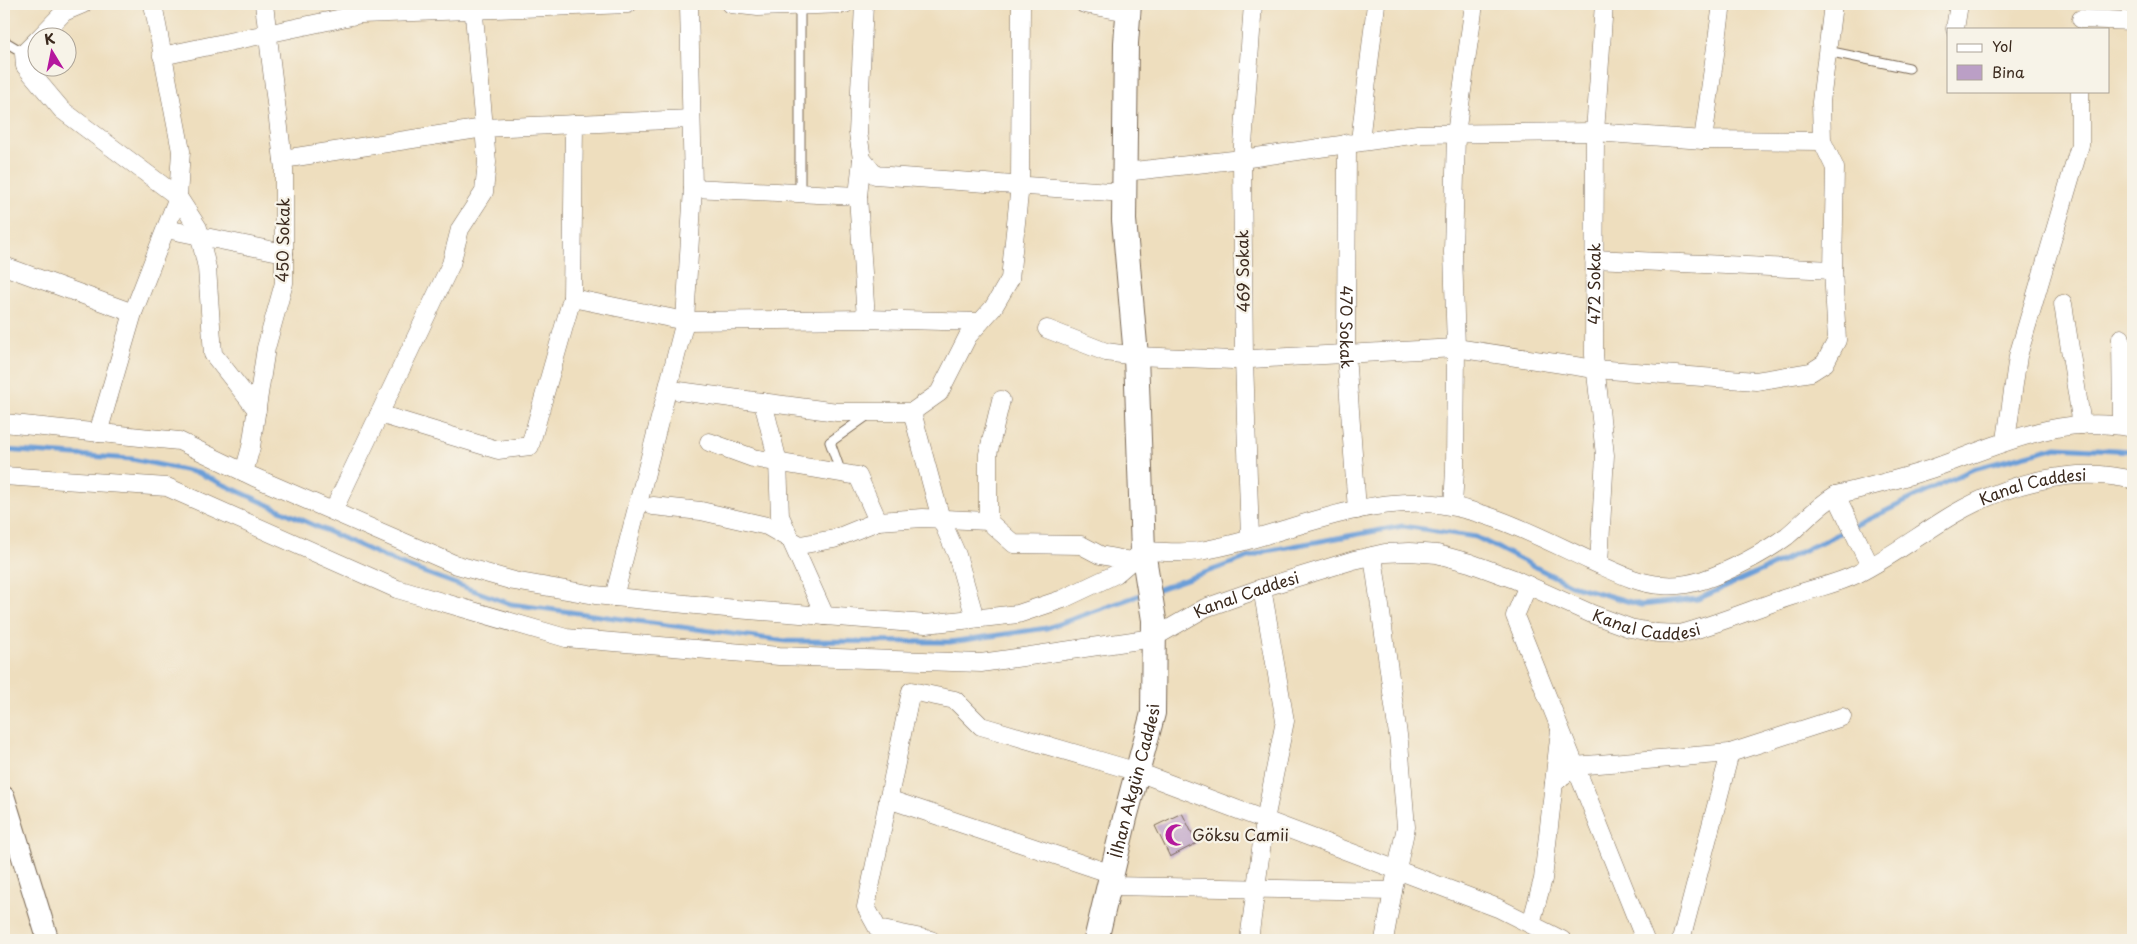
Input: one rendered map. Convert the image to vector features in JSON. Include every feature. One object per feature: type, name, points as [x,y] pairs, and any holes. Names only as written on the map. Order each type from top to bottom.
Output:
[{"type":"main road","name":"İlhan Akgün Caddesi","points":[[1096,940],[1153,713],[1153,629],[1139,560],[1136,356],[1124,220],[1129,8]]},
{"type":"street","points":[[46,28],[63,8],[82,4]]},
{"type":"street","points":[[98,433],[133,313],[178,197],[182,151],[153,4]]},
{"type":"street","name":"450 Sokak","points":[[244,472],[251,447],[266,348],[284,283],[283,159],[264,4]]},
{"type":"street","points":[[162,56],[362,14],[474,7],[628,4]]},
{"type":"street","points":[[614,597],[685,321],[692,188],[689,4]]},
{"type":"street","points":[[732,4],[758,7],[845,4]]},
{"type":"street","points":[[864,4],[858,133],[862,159],[858,196],[866,319]]},
{"type":"street","points":[[679,391],[837,412],[912,412],[939,393],[968,336],[993,308],[1010,280],[1020,185],[1021,4]]},
{"type":"street","points":[[1089,4],[1129,8]]},
{"type":"street","name":"469 Sokak","points":[[1250,538],[1244,360],[1242,159],[1253,4]]},
{"type":"street","name":"470 Sokak","points":[[1357,510],[1346,354],[1354,142],[1376,4]]},
{"type":"street","points":[[1453,506],[1456,348],[1453,252],[1456,134],[1474,4]]},
{"type":"street","name":"472 Sokak","points":[[1599,564],[1605,455],[1595,369],[1595,132],[1604,4]]},
{"type":"street","points":[[1703,140],[1722,4]]},
{"type":"street","points":[[1047,329],[1106,352],[1136,356],[1244,360],[1456,348],[1595,369],[1756,381],[1811,372],[1825,363],[1837,340],[1833,270],[1835,168],[1822,141],[1821,102],[1833,4]]},
{"type":"street","points":[[1955,28],[1959,4]]},
{"type":"street","points":[[333,511],[451,264],[460,229],[484,192],[487,162],[474,7]]},
{"type":"street","points":[[2081,17],[2133,21]]},
{"type":"street","points":[[28,48],[24,52],[25,66],[62,110],[178,197],[198,228],[207,268],[213,354],[257,410]]},
{"type":"street","points":[[2006,440],[2018,356],[2080,145],[2080,92]]},
{"type":"street","points":[[283,159],[484,128],[691,119]]},
{"type":"street","points":[[379,414],[498,450],[530,446],[572,298],[574,124]]},
{"type":"street","points":[[862,159],[875,175],[1020,185],[1125,182],[1242,159],[1418,134],[1595,132],[1703,140],[1822,141]]},
{"type":"street","points":[[692,188],[858,196]]},
{"type":"street","points":[[166,228],[284,253]]},
{"type":"street","points":[[1594,259],[1833,270]]},
{"type":"street","points":[[4,266],[133,313]]},
{"type":"street","points":[[572,298],[685,321],[866,319],[980,322]]},
{"type":"street","points":[[2063,304],[2082,425]]},
{"type":"street","points":[[653,506],[701,511],[767,526],[800,545],[834,539],[878,521],[941,519],[988,521],[1014,544],[1081,545],[1100,554],[1139,560],[1198,551],[1357,510],[1391,504],[1453,506],[1518,528],[1637,580],[1662,586],[1685,585],[1705,579],[1754,557],[1785,537],[1822,503],[1836,495],[1931,469],[2006,440],[2040,431],[2082,425],[2128,427],[2121,338]]},
{"type":"street","points":[[988,521],[988,454],[1001,400]]},
{"type":"street","points":[[763,402],[778,462],[780,516],[825,616]]},
{"type":"street","points":[[912,412],[941,519],[957,555],[975,618]]},
{"type":"street","points":[[4,424],[179,441],[244,472],[454,564],[514,580],[614,597],[926,624],[1018,614],[1063,599],[1116,574],[1139,560]]},
{"type":"street","points":[[709,442],[753,458],[858,476],[878,521]]},
{"type":"street","name":"Kanal Caddesi","points":[[1153,629],[1262,588],[1373,556],[1410,552],[1437,554],[1470,563],[1630,628],[1657,633],[1680,634],[1838,581],[1870,566],[1955,514],[2004,491],[2060,477],[2088,474],[2133,480]]},
{"type":"street","points":[[4,476],[167,487],[397,589],[566,638],[778,656],[981,663],[1153,629]]},
{"type":"street","points":[[1836,495],[1870,566]]},
{"type":"street","points":[[1373,556],[1399,742],[1406,827],[1396,869],[1384,940]]},
{"type":"street","points":[[1528,585],[1515,616],[1645,940]]},
{"type":"street","points":[[1249,940],[1265,820],[1285,721],[1262,588]]},
{"type":"street","points":[[931,940],[878,929],[866,907],[911,691],[955,700],[981,726],[1138,772],[1498,908],[1562,940]]},
{"type":"street","points":[[1554,783],[1575,766],[1730,753],[1842,717]]},
{"type":"street","points":[[1531,924],[1543,879],[1560,729]]},
{"type":"street","points":[[1681,940],[1730,753]]},
{"type":"street","points":[[4,797],[48,940]]},
{"type":"street","points":[[888,799],[1110,880],[1256,889],[1393,891]]},
{"type":"lane","points":[[800,5],[800,193]]},
{"type":"lane","points":[[4,41],[24,52]]},
{"type":"lane","points":[[1828,51],[1909,68]]},
{"type":"lane","points":[[840,473],[830,442],[871,412]]},
{"type":"building","name":"Göksu Camii","points":[[1182,813],[1197,843],[1170,857],[1155,826]]},
{"type":"waterway","points":[[1156,590],[1266,551],[1403,526],[1476,537],[1571,585],[1641,605],[1698,599],[1761,571],[1973,469],[2057,447],[2133,451]]},
{"type":"waterway","points":[[4,450],[132,459],[198,473],[398,563],[511,604],[786,641],[950,642],[1047,628],[1143,594]]},
{"type":"place","name":"Göksu Camii","points":[[1176,835]]}]
